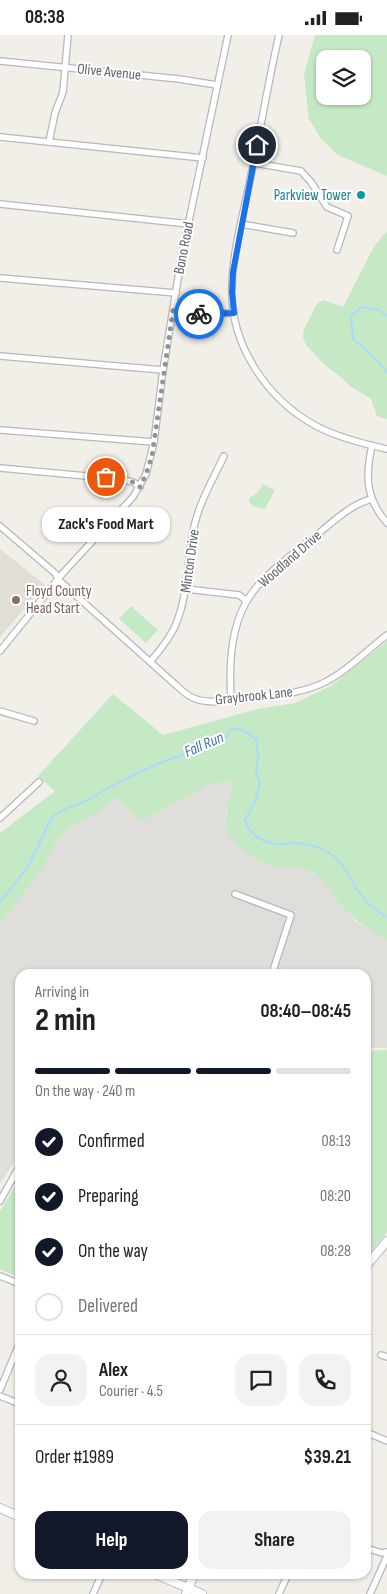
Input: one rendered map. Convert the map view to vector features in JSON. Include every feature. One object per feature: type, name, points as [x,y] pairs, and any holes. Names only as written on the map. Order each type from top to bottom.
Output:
[{"type":"main road","points":[[371,1260],[387,1241]]},
{"type":"main road","points":[[0,1508],[15,1515]]},
{"type":"main road","points":[[164,1579],[187,1591],[202,1594]]},
{"type":"main road","points":[[187,1591],[192,1579]]},
{"type":"street","points":[[49,142],[55,113],[63,92],[68,35]]},
{"type":"street","name":"Bono Road","points":[[0,651],[58,580],[128,503],[140,487],[146,474],[154,442],[176,293],[228,35]]},
{"type":"street","points":[[278,35],[233,272],[232,292],[238,332],[246,353],[262,377],[296,413],[318,427],[349,439],[387,449]]},
{"type":"street","name":"Olive Avenue","points":[[0,61],[179,79],[217,85]]},
{"type":"street","points":[[0,137],[202,158]]},
{"type":"street","points":[[254,163],[301,171],[312,182],[327,207],[348,216],[337,250]]},
{"type":"street","points":[[0,204],[189,224]]},
{"type":"street","points":[[241,224],[293,233]]},
{"type":"street","points":[[0,278],[176,293]]},
{"type":"street","points":[[173,310],[199,314],[234,313]]},
{"type":"street","points":[[0,356],[164,370]]},
{"type":"street","points":[[0,430],[154,442]]},
{"type":"street","points":[[372,445],[368,474],[369,490],[379,513],[387,523]]},
{"type":"street","name":"Minton Drive","points":[[150,662],[176,625],[186,589],[190,549],[196,519],[201,502],[224,456]]},
{"type":"street","points":[[0,468],[120,479],[133,482],[140,487]]},
{"type":"street","name":"Woodland Drive","points":[[231,700],[230,677],[234,641],[237,623],[247,601],[260,584],[300,548],[360,503],[372,499]]},
{"type":"street","name":"Graybrook Lane","points":[[0,526],[56,574],[58,580],[191,697],[206,701],[231,700],[289,693],[322,683],[343,670],[387,635]]},
{"type":"street","points":[[186,589],[239,595],[247,601]]},
{"type":"street","points":[[0,711],[34,721]]},
{"type":"street","points":[[0,818],[39,782]]},
{"type":"street","points":[[235,893],[291,915],[274,969]]},
{"type":"street","points":[[0,1201],[15,1174]]},
{"type":"street","points":[[0,1276],[15,1282]]},
{"type":"street","points":[[0,1389],[15,1354]]},
{"type":"street","points":[[0,1396],[15,1402]]},
{"type":"street","points":[[371,1434],[387,1441]]},
{"type":"street","points":[[371,1550],[382,1553],[387,1552]]},
{"type":"street","points":[[370,1594],[387,1556]]},
{"type":"street","points":[[93,1594],[100,1579]]},
{"type":"street","points":[[279,1594],[286,1579]]},
{"type":"shaded area","name":"Floyd County Head Start","points":[[0,549],[45,585],[0,637]]},
{"type":"shaded area","points":[[219,781],[233,781],[225,816],[248,854],[272,866],[300,868],[320,877],[328,886],[334,898],[355,921],[387,940],[387,1048],[371,1048],[371,969],[15,969],[15,1161],[0,1184],[0,924],[43,868],[57,841],[67,829],[98,812],[116,797],[202,789]]},
{"type":"green space","points":[[315,35],[387,35],[387,176],[338,155],[321,139],[309,119],[304,74]]},
{"type":"green space","points":[[387,231],[387,419],[377,416],[371,399],[350,386],[324,364],[306,345],[303,337],[304,329],[317,304],[323,300],[343,307],[375,245]]},
{"type":"green space","points":[[263,484],[275,490],[265,509],[254,506],[249,502],[250,498],[258,492]]},
{"type":"green space","points":[[131,606],[158,630],[146,643],[119,619]]},
{"type":"green space","points":[[387,641],[387,940],[348,913],[334,897],[324,881],[318,876],[302,869],[274,866],[261,862],[239,847],[232,840],[226,823],[226,814],[233,782],[227,781],[209,785],[141,821],[116,797],[98,812],[67,829],[57,841],[43,868],[0,924],[0,833],[55,791],[38,776],[113,694],[163,735],[258,709],[295,703],[331,686]]},
{"type":"green space","points":[[387,1050],[387,1232],[371,1251],[371,1051]]},
{"type":"green space","points":[[15,1186],[15,1276],[0,1269],[0,1211]]},
{"type":"waterway","points":[[387,316],[379,310],[362,307],[351,316],[353,339],[375,358],[387,373]]},
{"type":"waterway","name":"Fall Run","points":[[0,902],[28,867],[52,817],[164,761],[226,738],[229,731],[235,728],[244,731],[256,739],[258,755],[256,772],[260,784],[255,802],[245,820],[250,830],[257,837],[267,842],[308,844],[331,854],[341,863],[365,900],[387,917]]},
{"type":"way so far","points":[[106,477],[133,482],[140,487],[152,456],[173,310],[199,314]]},
{"type":"place","name":"Parkview Tower","points":[[361,195]]},
{"type":"place","name":"Zack's Food Mart","points":[[106,477]]},
{"type":"place","name":"Floyd County Head Start","points":[[16,600]]},
{"type":"route","points":[[199,314],[234,313],[232,304],[233,272],[257,145]]}]
